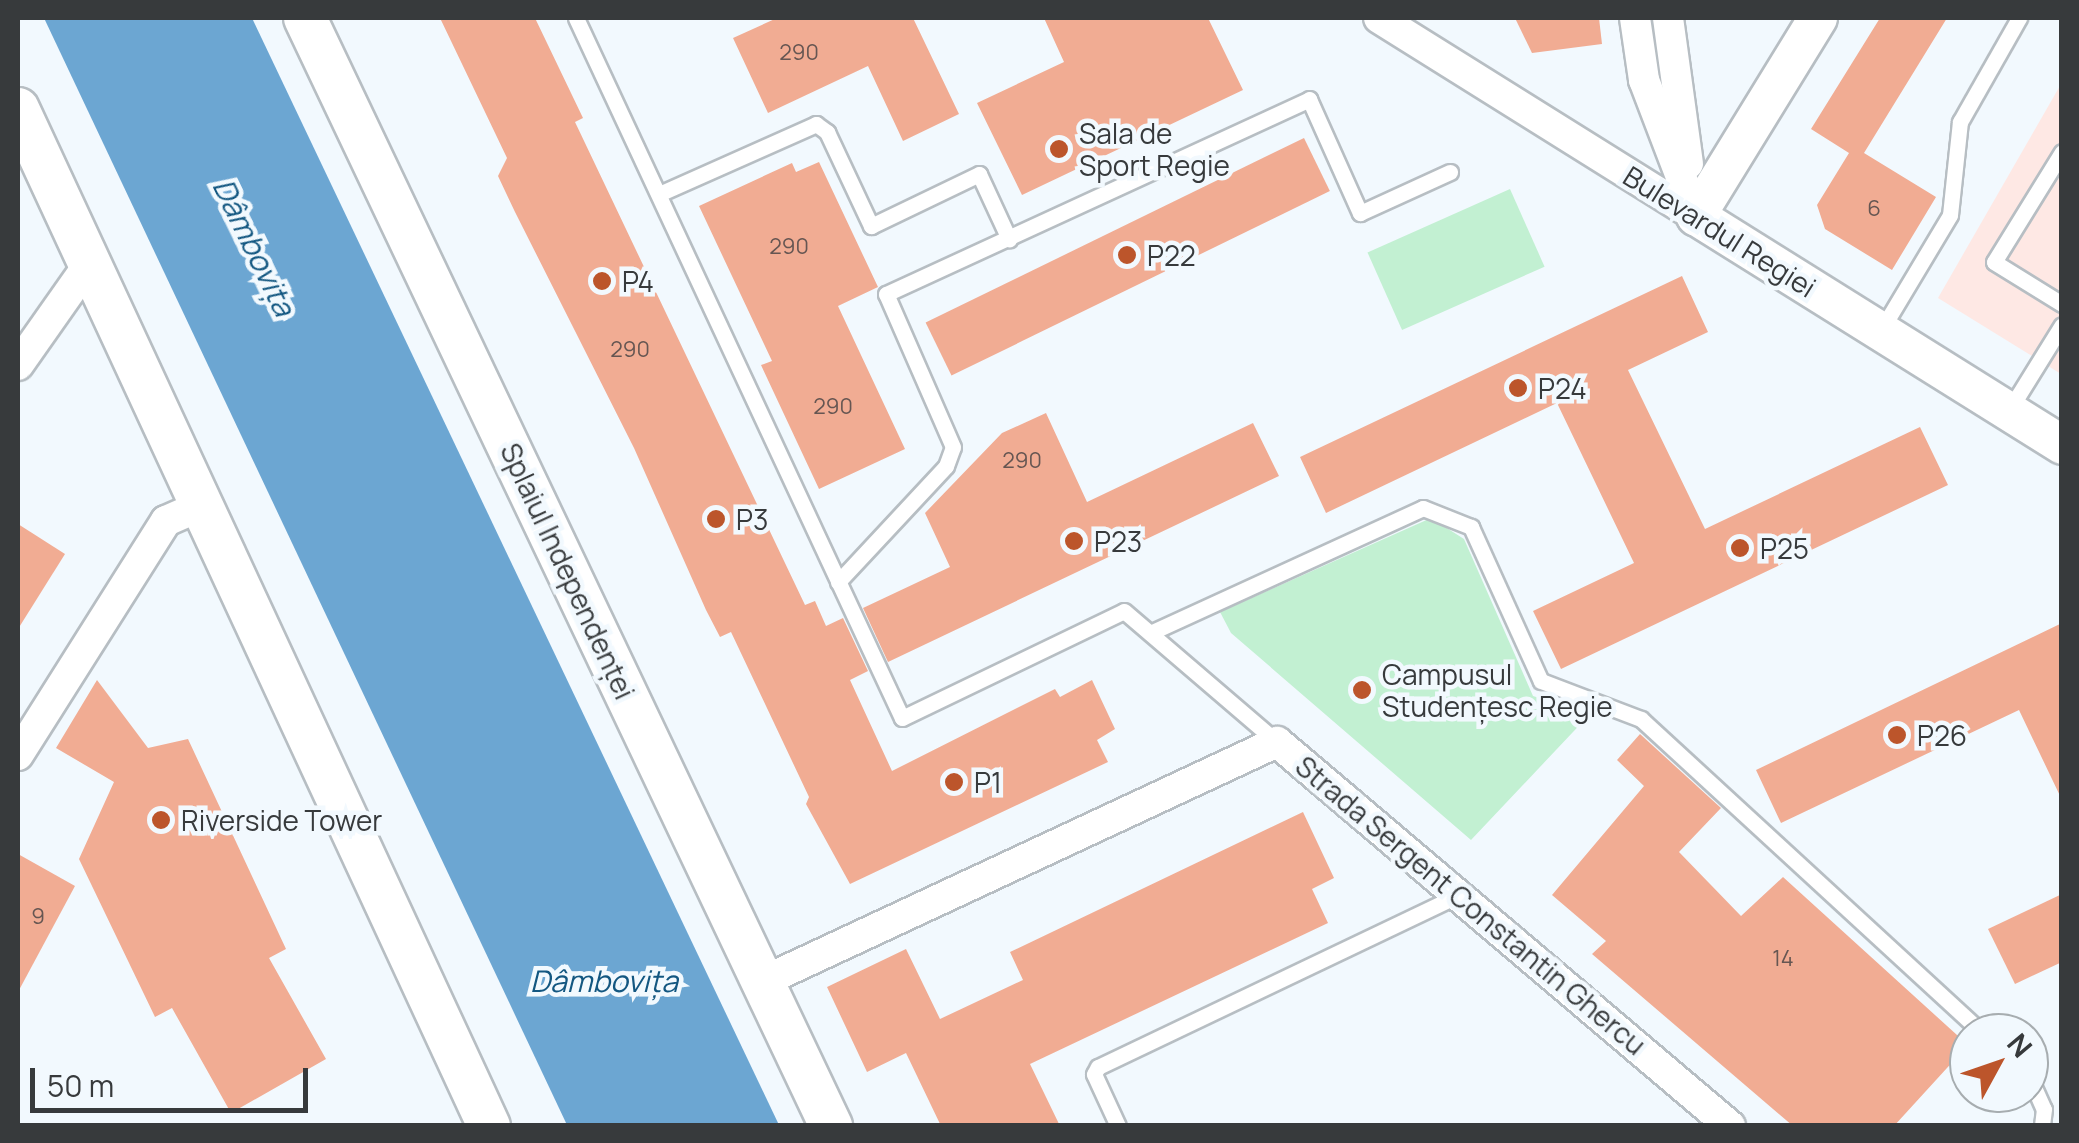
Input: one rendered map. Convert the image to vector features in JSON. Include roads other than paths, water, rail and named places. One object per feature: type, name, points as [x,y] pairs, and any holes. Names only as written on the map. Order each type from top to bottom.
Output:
[{"type":"main road","name":"Splaiul Independenței","points":[[305,18],[831,1126]]},
{"type":"main road","points":[[18,110],[205,504],[489,1126]]},
{"type":"street","points":[[1636,18],[1644,80],[1696,216]]},
{"type":"street","points":[[1668,18],[1696,216]]},
{"type":"street","points":[[1696,216],[1818,18]]},
{"type":"street","name":"Bulevardul Regiei","points":[[1387,20],[2062,445]]},
{"type":"street","points":[[18,365],[91,261]]},
{"type":"street","points":[[18,755],[166,521],[205,504]]},
{"type":"street","name":"Strada Sergent Constantin Ghercu","points":[[764,982],[1277,742],[1730,1126]]},
{"type":"lane","points":[[576,18],[902,718],[1124,611],[1277,742]]},
{"type":"lane","points":[[1880,332],[1950,215],[1960,122],[2020,18]]},
{"type":"lane","points":[[838,582],[946,466],[954,447],[886,294],[1308,99],[1360,214],[1450,172]]},
{"type":"lane","points":[[659,194],[816,124],[826,132],[871,226],[979,174],[1009,238]]},
{"type":"lane","points":[[2062,152],[1994,262],[2062,304]]},
{"type":"lane","points":[[2008,412],[2062,326]]},
{"type":"lane","points":[[1150,633],[1424,508],[1471,526],[1541,681],[1640,719],[1961,1013]]},
{"type":"lane","points":[[1118,1126],[1094,1074],[1098,1067],[1458,895]]},
{"type":"water","name":"Dâmbovița","points":[[44,18],[252,18],[779,1125],[567,1125]]},
{"type":"place","name":"Sala de Sport Regie","points":[[1059,149]]},
{"type":"place","name":"P22","points":[[1127,255]]},
{"type":"place","name":"P4","points":[[602,281]]},
{"type":"place","name":"P24","points":[[1518,388]]},
{"type":"place","name":"P3","points":[[716,519]]},
{"type":"place","name":"P23","points":[[1074,541]]},
{"type":"place","name":"P25","points":[[1740,548]]},
{"type":"place","name":"Campusul Studențesc Regie","points":[[1362,690]]},
{"type":"place","name":"P26","points":[[1897,735]]},
{"type":"place","name":"P1","points":[[954,782]]},
{"type":"place","name":"Riverside Tower","points":[[161,820]]}]
